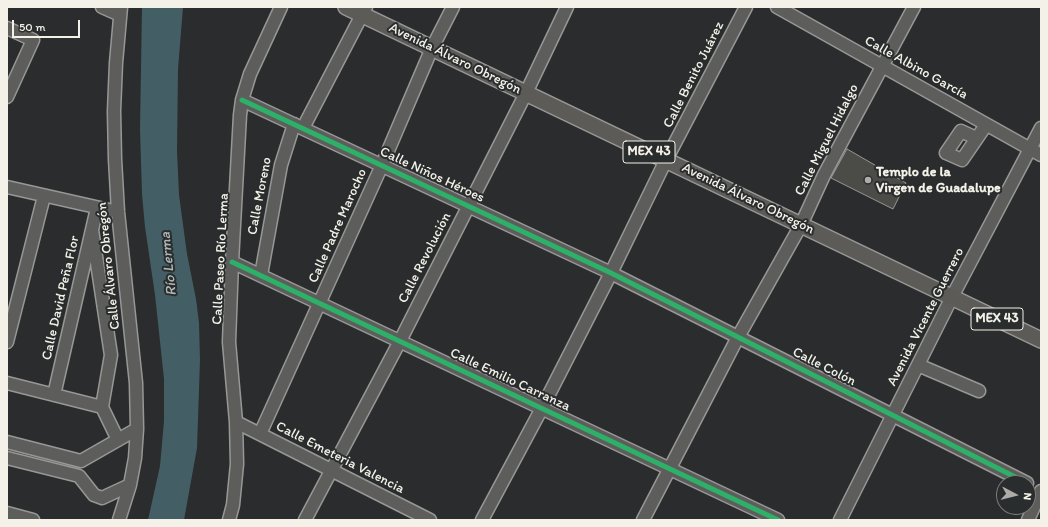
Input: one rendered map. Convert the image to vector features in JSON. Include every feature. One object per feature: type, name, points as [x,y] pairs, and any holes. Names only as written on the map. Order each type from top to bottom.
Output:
[{"type":"main road","name":"Avenida Álvaro Obregón","points":[[346,7],[364,11],[432,48],[1041,340]]},
{"type":"street","points":[[102,7],[121,11]]},
{"type":"street","name":"Calle Paseo Río Lerma","points":[[229,520],[233,505],[237,464],[236,422],[229,342],[240,116],[242,100],[250,74],[281,7]]},
{"type":"street","name":"Calle Padre Marocho","points":[[260,434],[382,165],[432,48],[453,7]]},
{"type":"street","name":"Calle Revolución","points":[[306,520],[469,206],[526,93],[567,7]]},
{"type":"street","name":"Calle Benito Juárez","points":[[482,520],[542,408],[666,160],[746,7]]},
{"type":"street","name":"Calle Albino García","points":[[777,7],[1041,155]]},
{"type":"street","name":"Calle Miguel Hidalgo","points":[[643,520],[738,337],[802,225],[824,174],[914,7]]},
{"type":"street","name":"Calle Álvaro Obregón","points":[[119,520],[130,485],[138,429],[136,383],[118,212],[114,111],[116,63],[121,11]]},
{"type":"street","name":"Calle Moreno","points":[[261,275],[281,165],[298,126],[364,11]]},
{"type":"street","points":[[7,28],[33,40],[7,97]]},
{"type":"street","name":"Calle Niños Héroes","points":[[242,100],[610,273]]},
{"type":"street","points":[[976,138],[986,125]]},
{"type":"street","name":"Avenida Vicente Guerrero","points":[[840,520],[952,297],[1041,128]]},
{"type":"street","points":[[7,187],[118,212]]},
{"type":"street","points":[[7,342],[44,196]]},
{"type":"street","name":"Calle David Peña Flor","points":[[54,395],[97,208]]},
{"type":"street","points":[[92,230],[111,355],[102,407],[118,440]]},
{"type":"street","name":"Calle Emilio Carranza","points":[[232,262],[778,520]]},
{"type":"street","name":"Calle Colón","points":[[610,273],[1012,475]]},
{"type":"street","points":[[918,365],[979,392]]},
{"type":"street","points":[[7,383],[102,407]]},
{"type":"street","name":"Calle Emeteria Valencia","points":[[236,422],[430,520]]},
{"type":"street","points":[[7,442],[81,461],[138,429]]},
{"type":"street","points":[[7,458],[79,476],[94,495],[102,498],[130,485]]},
{"type":"street","points":[[79,476],[81,461]]},
{"type":"street","points":[[1028,520],[1041,490]]},
{"type":"street","points":[[7,514],[25,519]]},
{"type":"water","name":"Río Lerma","points":[[142,7],[183,7],[178,69],[177,151],[179,195],[187,254],[196,299],[199,323],[200,360],[197,448],[184,520],[148,520],[160,466],[164,421],[164,379],[142,194],[140,129]]},
{"type":"building","name":"Templo de la Virgen de Guadalupe","points":[[847,149],[906,183],[893,209],[831,178]]},
{"type":"cycle path","points":[[242,100],[611,273],[1011,475]]},
{"type":"cycle path","points":[[232,262],[778,520]]},
{"type":"place","name":"Templo de la Virgen de Guadalupe","points":[[868,180]]}]
